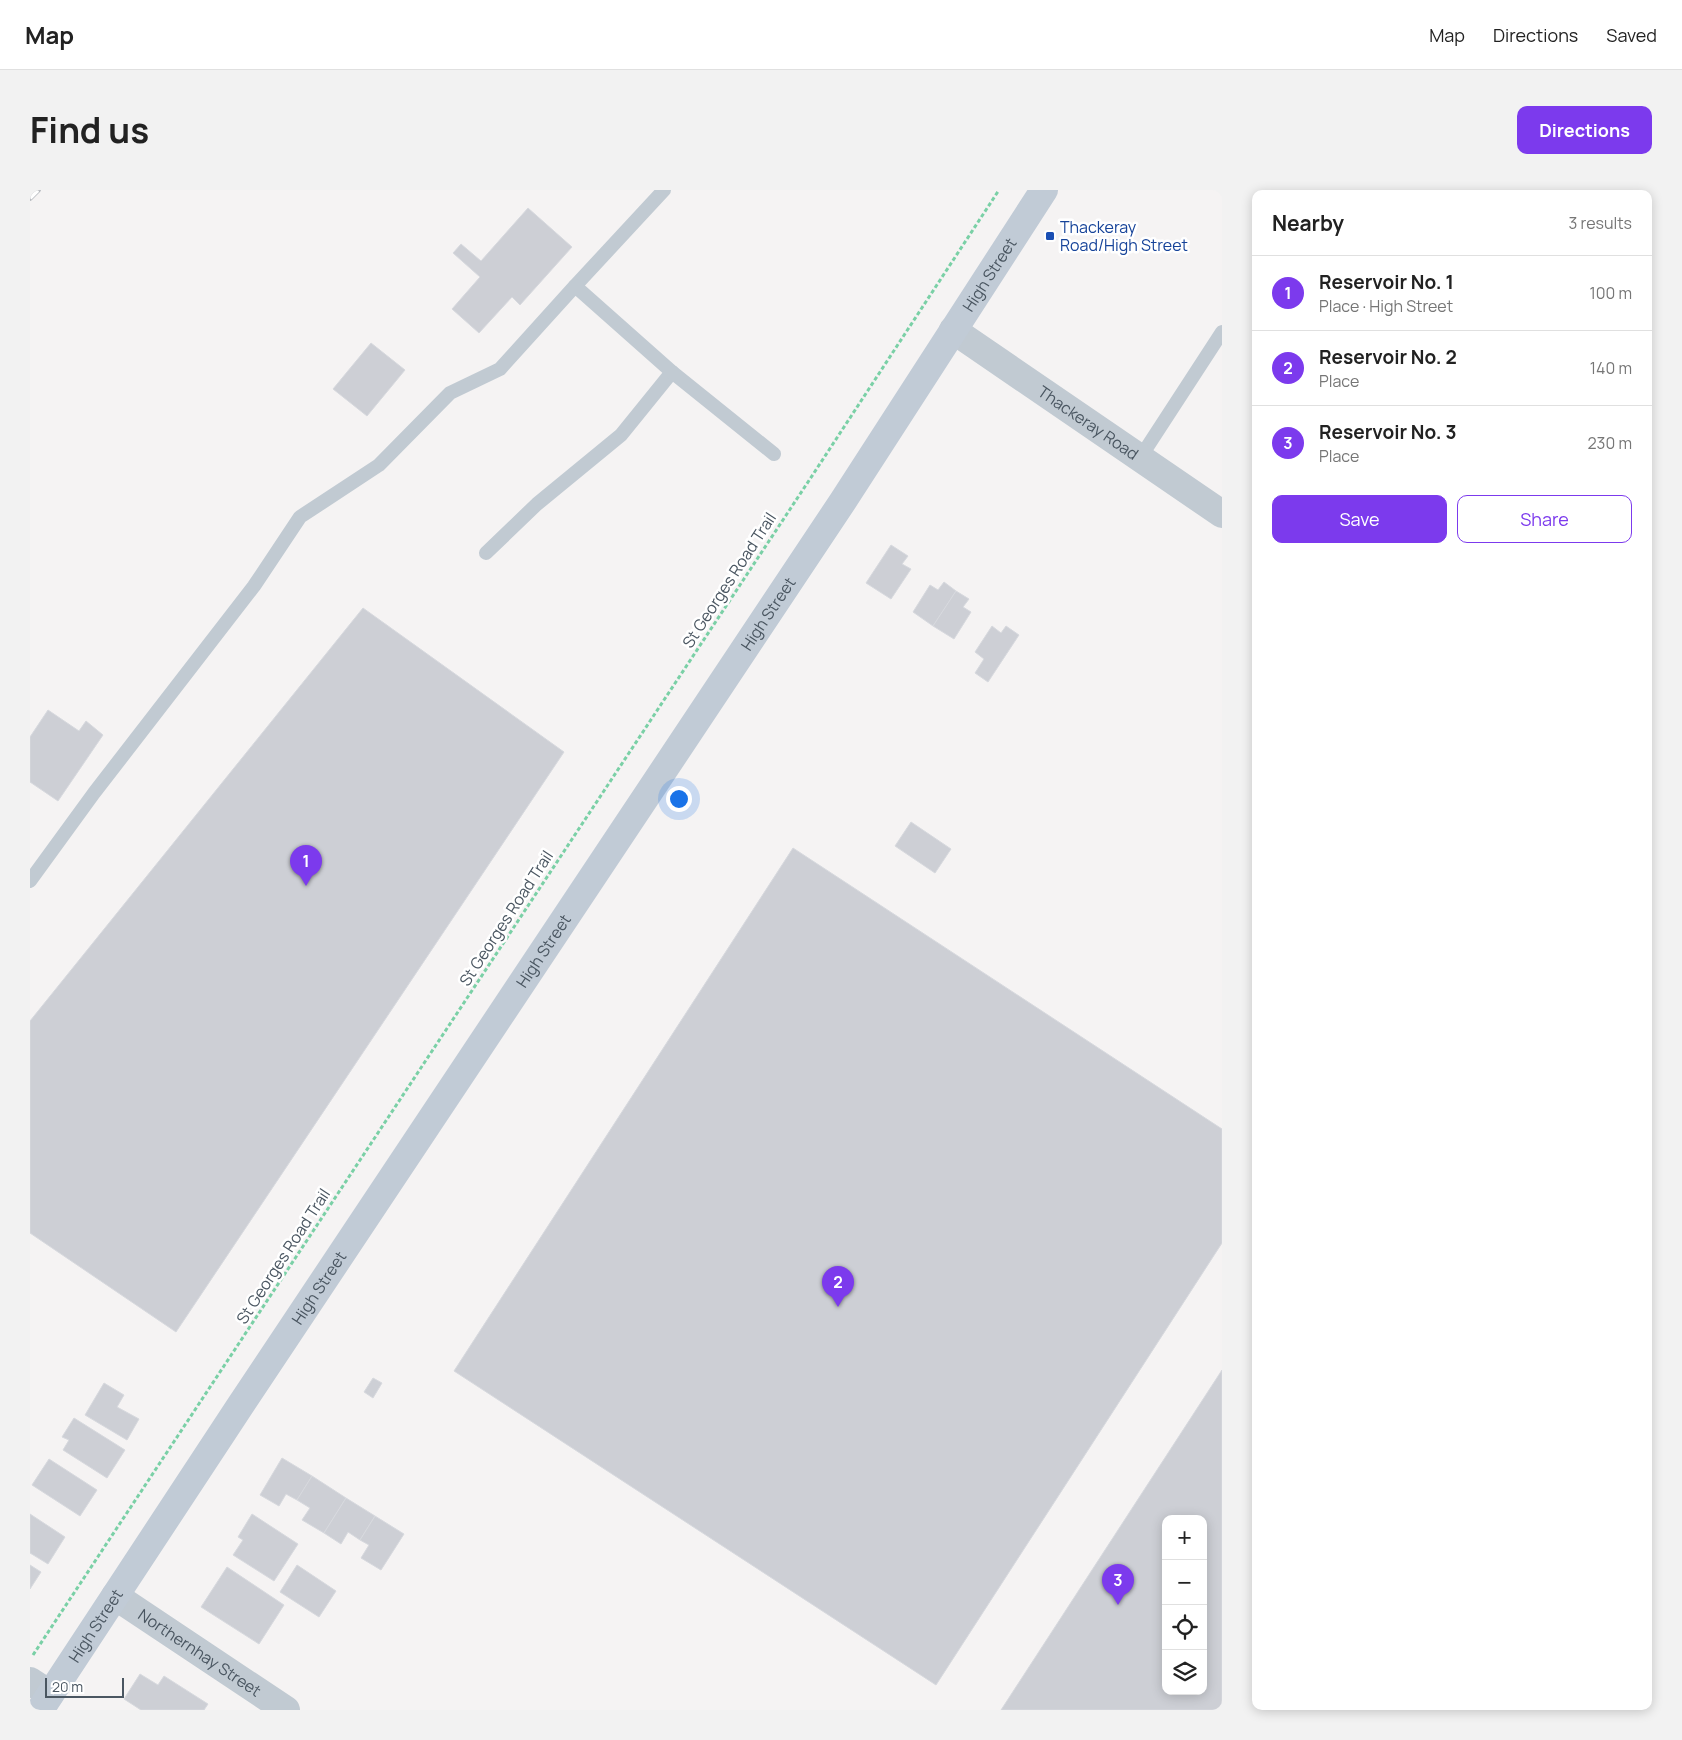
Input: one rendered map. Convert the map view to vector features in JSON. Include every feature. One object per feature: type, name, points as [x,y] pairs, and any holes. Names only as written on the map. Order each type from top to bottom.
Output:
[{"type":"main road","name":"High Street","points":[[40,1695],[115,1596],[837,509],[1044,190]]},
{"type":"street","name":"Thackeray Road","points":[[953,330],[1222,514]]},
{"type":"street","name":"Northernhay Street","points":[[115,1596],[286,1710]]},
{"type":"lane","points":[[30,881],[99,786],[254,586],[300,517],[380,465],[450,393],[500,369],[664,190]]},
{"type":"lane","points":[[575,286],[672,372],[774,454]]},
{"type":"lane","points":[[1140,458],[1222,332]]},
{"type":"lane","points":[[486,553],[537,504],[621,435],[672,372]]},
{"type":"path","name":"St Georges Road Trail","points":[[30,1657],[36,1652],[80,1586],[999,190]]},
{"type":"building","points":[[528,208],[572,247],[520,305],[512,297],[479,333],[452,309],[480,277],[453,253],[461,244],[481,261]]},
{"type":"building","points":[[371,343],[405,370],[367,416],[333,389]]},
{"type":"building","points":[[891,545],[908,556],[902,564],[911,569],[891,599],[866,583]]},
{"type":"building","points":[[944,582],[956,591],[933,626],[913,612],[930,585],[938,590]]},
{"type":"building","points":[[956,591],[969,599],[963,607],[971,612],[954,639],[933,626]]},
{"type":"building","points":[[363,608],[564,752],[176,1332],[30,1233],[30,1021]]},
{"type":"building","points":[[992,626],[1001,633],[1006,626],[1019,635],[988,682],[975,673],[984,659],[975,652]]},
{"type":"building","points":[[48,710],[79,731],[86,721],[103,735],[58,801],[30,782],[30,737]]},
{"type":"building","points":[[911,822],[951,849],[935,873],[895,846]]},
{"type":"building","points":[[793,848],[1222,1129],[1222,1243],[936,1685],[454,1371]]},
{"type":"building","points":[[1222,1370],[1222,1710],[1001,1710]]},
{"type":"building","points":[[373,1378],[382,1383],[373,1398],[364,1392]]},
{"type":"building","points":[[104,1383],[124,1395],[117,1407],[139,1419],[127,1440],[85,1415]]},
{"type":"building","points":[[74,1418],[125,1450],[107,1478],[63,1450],[69,1440],[62,1437]]},
{"type":"building","points":[[282,1458],[312,1476],[297,1500],[286,1494],[279,1506],[260,1495]]},
{"type":"building","points":[[49,1459],[97,1490],[80,1516],[32,1485]]},
{"type":"building","points":[[312,1476],[346,1498],[324,1533],[302,1520],[310,1508],[297,1500]]},
{"type":"building","points":[[346,1498],[375,1516],[360,1540],[348,1532],[341,1544],[324,1533]]},
{"type":"building","points":[[30,1514],[65,1537],[48,1564],[30,1553]]},
{"type":"building","points":[[252,1514],[298,1544],[274,1581],[233,1555],[243,1540],[238,1537]]},
{"type":"building","points":[[375,1516],[404,1534],[381,1570],[361,1558],[369,1545],[360,1540]]},
{"type":"building","points":[[30,1565],[41,1572],[30,1589]]},
{"type":"building","points":[[297,1565],[336,1591],[319,1617],[280,1592]]},
{"type":"building","points":[[227,1567],[284,1605],[259,1644],[201,1607]]},
{"type":"building","points":[[140,1674],[158,1685],[164,1676],[208,1704],[204,1710],[141,1710],[124,1699]]},
{"type":"railway","points":[[30,198],[38,190]]},
{"type":"place","name":"Thackeray Road/High Street","points":[[1050,236]]},
{"type":"place","name":"Reservoir No. 1","points":[[306,886]]},
{"type":"place","name":"Reservoir No. 2","points":[[838,1307]]},
{"type":"place","name":"Reservoir No. 3","points":[[1118,1605]]}]
